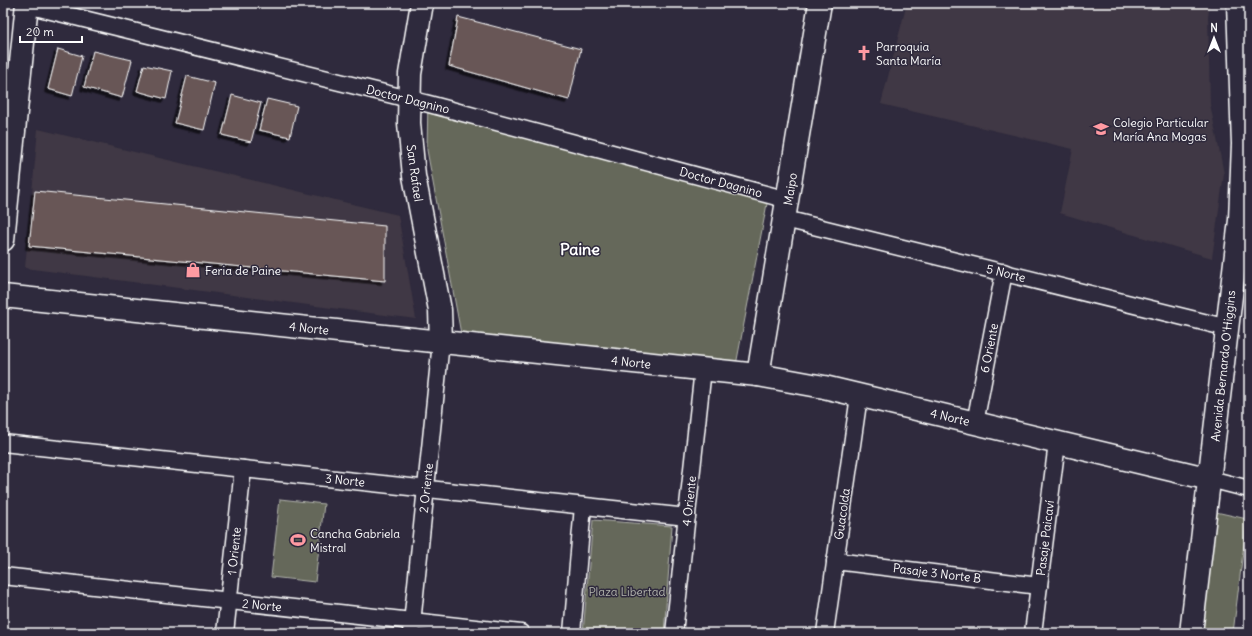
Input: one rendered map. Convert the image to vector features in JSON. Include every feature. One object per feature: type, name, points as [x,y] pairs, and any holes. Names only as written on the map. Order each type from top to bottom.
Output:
[{"type":"street","name":"San Rafael","points":[[422,3],[410,74],[409,123],[414,176],[440,310],[441,342]]},
{"type":"street","name":"Maipo","points":[[758,375],[820,3]]},
{"type":"street","name":"Avenida Bernardo O'Higgins","points":[[1192,633],[1228,328],[1243,179],[1238,3]]},
{"type":"street","name":"Doctor Dagnino","points":[[27,4],[409,99],[786,210]]},
{"type":"street","points":[[3,240],[6,187],[27,4]]},
{"type":"street","name":"5 Norte","points":[[786,210],[1004,272],[1228,328]]},
{"type":"street","name":"6 Oriente","points":[[975,423],[1004,272]]},
{"type":"street","name":"4 Norte","points":[[3,296],[758,375],[859,396],[1249,489]]},
{"type":"street","name":"2 Oriente","points":[[411,627],[441,342]]},
{"type":"street","name":"4 Oriente","points":[[674,633],[703,370]]},
{"type":"street","name":"Guacolda","points":[[825,633],[859,396]]},
{"type":"street","name":"3 Norte","points":[[3,443],[687,517]]},
{"type":"street","name":"Pasaje Paicaví","points":[[1033,633],[1057,443]]},
{"type":"street","name":"1 Oriente","points":[[225,633],[243,469]]},
{"type":"street","points":[[572,633],[584,506]]},
{"type":"street","name":"Pasaje 3 Norte B","points":[[835,561],[1039,586]]},
{"type":"street","name":"2 Norte","points":[[3,576],[229,601],[411,627],[521,633]]},
{"type":"shaded area","name":"Colegio Particular María Ana Mogas","points":[[907,3],[1210,3],[1208,17],[1210,104],[1224,174],[1212,258],[1060,213],[1073,149],[881,104]]},
{"type":"shaded area","points":[[38,129],[398,215],[416,319],[25,268]]},
{"type":"green space","points":[[428,99],[770,188],[736,365],[461,334],[427,150]]},
{"type":"green space","name":"Cancha Gabriela Mistral","points":[[280,499],[324,504],[315,582],[271,577]]},
{"type":"green space","points":[[1216,512],[1247,519],[1233,633],[1202,633]]},
{"type":"green space","name":"Plaza Libertad","points":[[593,520],[672,526],[664,633],[583,633]]},
{"type":"building","points":[[458,17],[581,49],[569,100],[449,66]]},
{"type":"building","points":[[58,49],[82,56],[72,96],[48,89]]},
{"type":"building","points":[[93,51],[132,60],[122,98],[84,87]]},
{"type":"building","points":[[144,65],[172,71],[166,99],[137,91]]},
{"type":"building","points":[[187,76],[215,83],[204,130],[175,123]]},
{"type":"building","points":[[232,95],[261,103],[251,142],[222,135]]},
{"type":"building","points":[[267,99],[297,106],[290,137],[259,130]]},
{"type":"building","points":[[35,191],[385,226],[385,281],[29,246]]},
{"type":"place","name":"Parroquia Santa María","points":[[864,53]]},
{"type":"place","name":"Colegio Particular María Ana Mogas","points":[[1101,129]]},
{"type":"place","name":"Feria de Paine","points":[[193,270]]},
{"type":"place","name":"Cancha Gabriela Mistral","points":[[298,540]]},
{"type":"district","name":"Paine","points":[[580,249]]}]
